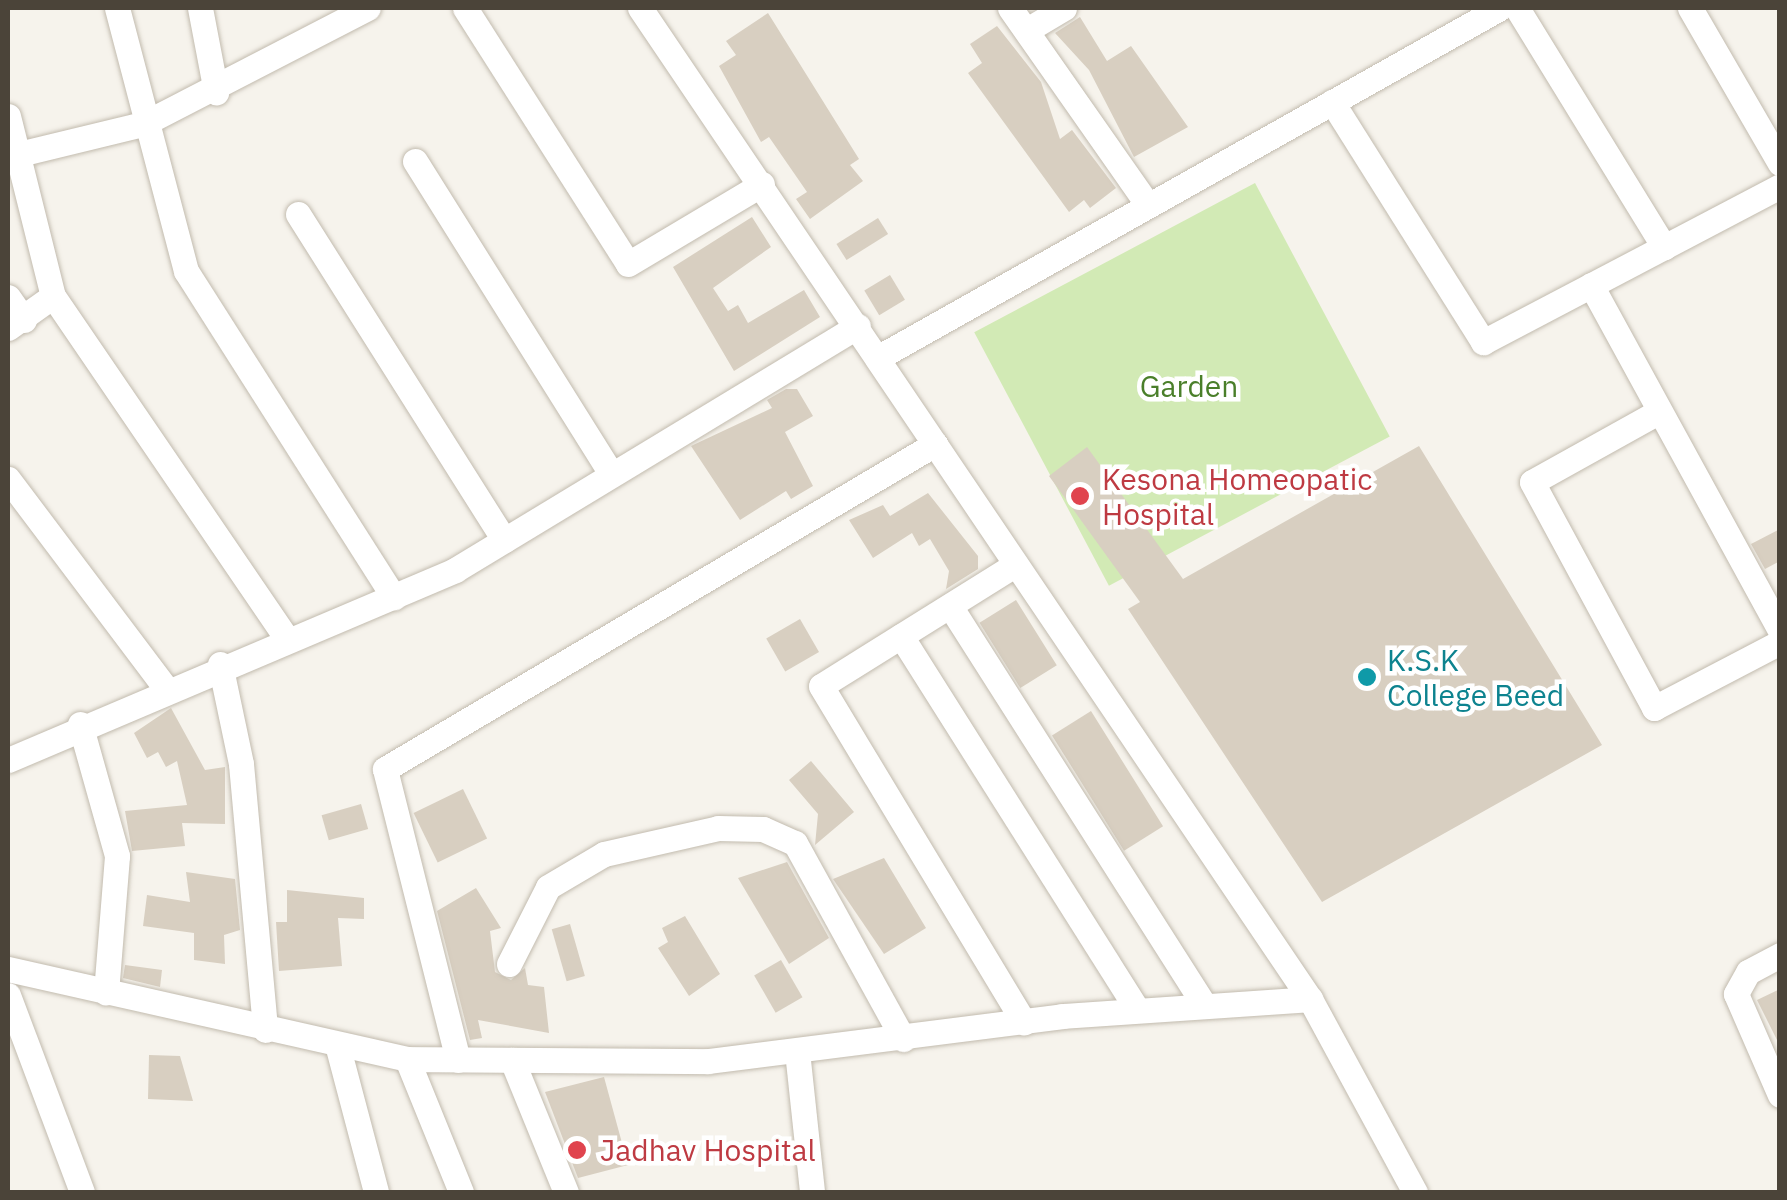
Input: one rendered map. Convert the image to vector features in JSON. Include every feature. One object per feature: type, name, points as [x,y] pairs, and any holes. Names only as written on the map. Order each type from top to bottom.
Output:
[{"type":"street","points":[[116,8],[143,124],[201,302],[394,597]]},
{"type":"street","points":[[200,8],[216,92]]},
{"type":"street","points":[[14,155],[143,124],[216,92],[368,8]]},
{"type":"street","points":[[465,8],[628,264],[762,184]]},
{"type":"street","points":[[640,8],[1310,999],[1414,1192]]},
{"type":"street","points":[[1010,8],[1148,206]]},
{"type":"street","points":[[1027,30],[1064,8]]},
{"type":"street","points":[[878,357],[1500,8]]},
{"type":"street","points":[[1517,8],[1664,247]]},
{"type":"street","points":[[1699,9],[1780,163]]},
{"type":"street","points":[[1332,102],[1483,342],[1780,186]]},
{"type":"street","points":[[8,116],[14,155],[53,296],[288,640]]},
{"type":"street","points":[[414,161],[611,474]]},
{"type":"street","points":[[298,214],[504,540]]},
{"type":"street","points":[[1591,285],[1780,630]]},
{"type":"street","points":[[8,296],[16,324],[53,296]]},
{"type":"street","points":[[8,760],[80,724],[220,664],[394,597],[504,540],[858,326]]},
{"type":"street","points":[[1658,412],[1532,482],[1654,708],[1780,642]]},
{"type":"street","points":[[458,1060],[386,769],[935,444]]},
{"type":"street","points":[[8,479],[166,689]]},
{"type":"street","points":[[1014,566],[821,686],[1024,1022]]},
{"type":"street","points":[[950,606],[1205,1006]]},
{"type":"street","points":[[901,636],[1136,1010]]},
{"type":"street","points":[[220,664],[241,764],[264,1030]]},
{"type":"street","points":[[80,724],[117,856],[106,993]]},
{"type":"street","points":[[509,964],[548,888],[604,854],[718,828],[764,829],[795,843],[903,1039]]},
{"type":"street","points":[[1780,955],[1748,972],[1736,994],[1780,1095]]},
{"type":"street","points":[[8,969],[338,1048],[407,1059],[708,1061],[1136,1010],[1310,999]]},
{"type":"street","points":[[8,996],[82,1192]]},
{"type":"street","points":[[338,1048],[376,1192]]},
{"type":"street","points":[[797,1051],[812,1192]]},
{"type":"street","points":[[407,1059],[461,1192]]},
{"type":"street","points":[[512,1060],[566,1192]]},
{"type":"green space","name":"Garden","points":[[1255,183],[1390,436],[1109,586],[974,332]]},
{"type":"building","points":[[768,13],[859,159],[850,165],[863,181],[810,219],[796,199],[807,192],[769,137],[761,142],[719,66],[736,55],[726,41]]},
{"type":"building","points":[[1080,17],[1107,61],[1131,46],[1188,127],[1134,157],[1089,70],[1055,33]]},
{"type":"building","points":[[997,26],[1041,82],[1060,139],[1072,130],[1116,188],[1090,208],[1084,200],[1069,212],[968,73],[982,63],[970,44]]},
{"type":"building","points":[[752,217],[771,247],[713,288],[728,311],[738,305],[748,323],[804,290],[820,317],[734,371],[673,267]]},
{"type":"building","points":[[878,218],[888,234],[847,260],[836,244]]},
{"type":"building","points":[[890,275],[905,300],[879,315],[864,290]]},
{"type":"building","points":[[786,389],[797,389],[813,416],[785,432],[813,486],[791,499],[786,491],[740,520],[691,446],[772,408],[767,400]]},
{"type":"building","name":"K.S.K College Beed","points":[[1419,446],[1602,745],[1322,902],[1128,609],[1140,602],[1049,476],[1087,447],[1183,579]]},
{"type":"building","points":[[928,493],[978,556],[978,569],[946,589],[949,571],[930,539],[919,546],[912,533],[873,558],[849,520],[883,505],[890,516]]},
{"type":"building","points":[[1780,529],[1780,561],[1765,569],[1751,544]]},
{"type":"building","points":[[1016,600],[1057,665],[1020,688],[980,623]]},
{"type":"building","points":[[800,619],[819,652],[785,671],[766,638]]},
{"type":"building","points":[[171,708],[205,770],[225,767],[225,824],[182,823],[185,846],[132,851],[125,811],[187,805],[177,761],[166,767],[158,752],[147,758],[134,733]]},
{"type":"building","points":[[1091,711],[1163,826],[1124,851],[1052,735]]},
{"type":"building","points":[[811,761],[854,812],[815,845],[818,814],[789,780]]},
{"type":"building","points":[[463,789],[487,838],[438,863],[414,813]]},
{"type":"building","points":[[361,804],[368,829],[329,840],[322,815]]},
{"type":"building","points":[[884,858],[926,928],[884,954],[833,879]]},
{"type":"building","points":[[787,862],[829,938],[789,964],[738,878]]},
{"type":"building","points":[[186,872],[235,879],[240,930],[224,935],[225,964],[194,960],[194,933],[143,926],[147,895],[190,902]]},
{"type":"building","points":[[476,888],[501,928],[490,931],[495,972],[511,980],[525,968],[528,985],[544,987],[549,1033],[478,1020],[482,1038],[470,1040],[437,911]]},
{"type":"building","points":[[287,890],[364,898],[364,919],[338,918],[342,966],[279,971],[276,922],[287,922]]},
{"type":"building","points":[[685,916],[720,974],[689,996],[658,948],[668,942],[662,928]]},
{"type":"building","points":[[570,924],[585,976],[567,981],[552,929]]},
{"type":"building","points":[[781,960],[802,997],[776,1013],[754,976]]},
{"type":"building","points":[[125,965],[162,970],[160,987],[123,978]]},
{"type":"building","points":[[1780,989],[1780,1046],[1757,1000]]},
{"type":"building","points":[[149,1055],[180,1056],[193,1101],[148,1099]]},
{"type":"building","points":[[604,1077],[628,1165],[578,1178],[545,1092]]},
{"type":"place","name":"Kesona Homeopatic Hospital","points":[[1080,496]]},
{"type":"place","name":"K.S.K College Beed","points":[[1367,677]]},
{"type":"place","name":"Jadhav Hospital","points":[[577,1150]]}]
